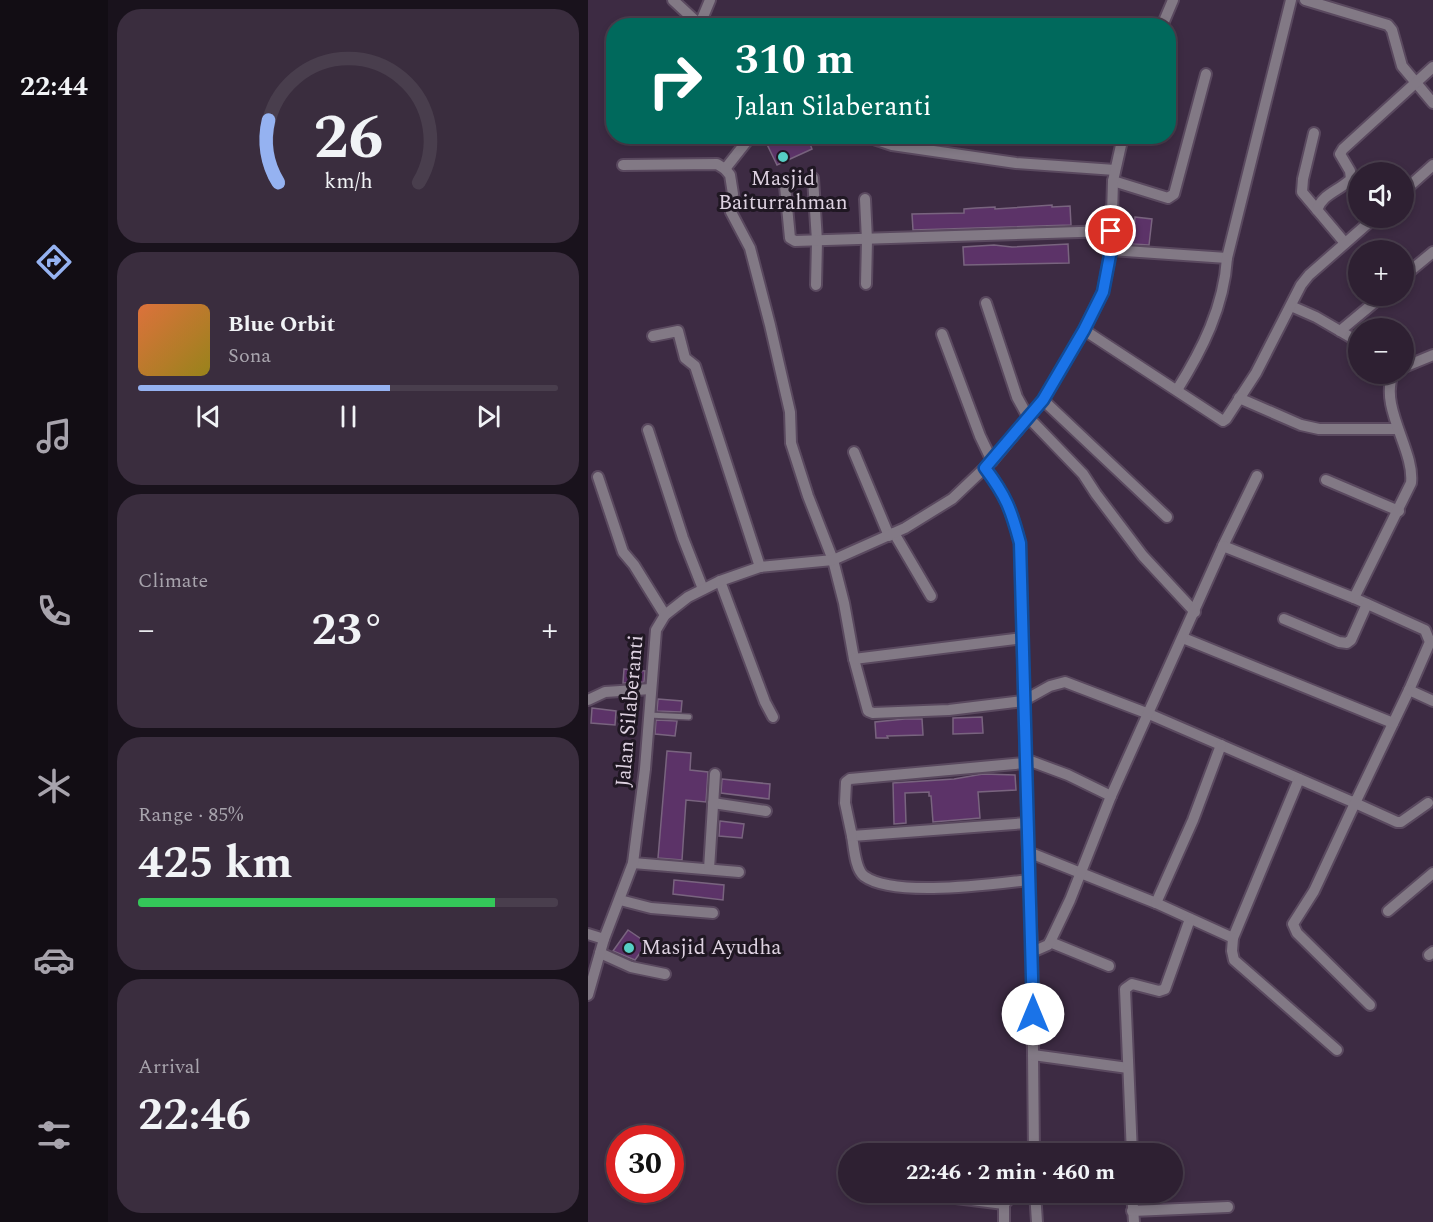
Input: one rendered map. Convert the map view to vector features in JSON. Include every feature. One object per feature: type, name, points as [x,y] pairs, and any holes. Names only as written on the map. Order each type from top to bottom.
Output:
[{"type":"street","points":[[673,0],[693,18]]},
{"type":"street","points":[[704,18],[710,0]]},
{"type":"street","points":[[1165,18],[1173,0]]},
{"type":"street","points":[[1177,390],[1199,355],[1211,329],[1291,0]]},
{"type":"street","points":[[1305,0],[1388,25],[1392,30],[1402,66],[1433,103]]},
{"type":"street","points":[[1317,210],[1325,196],[1351,179],[1350,171],[1340,154],[1343,150],[1433,67]]},
{"type":"street","points":[[889,144],[1114,175],[1168,198],[1174,194],[1206,74]]},
{"type":"street","points":[[1314,134],[1301,190],[1345,243]]},
{"type":"street","points":[[725,169],[745,144]]},
{"type":"street","name":"Jalan Silaberanti","points":[[588,995],[604,939],[633,863],[645,769],[656,630],[665,615],[688,597],[720,581],[760,567],[833,560],[906,528],[952,499],[989,464],[1043,400],[1084,330],[1103,292],[1111,250],[1114,175],[1121,144]]},
{"type":"street","points":[[623,165],[717,164],[729,175],[733,194],[729,203],[731,212],[750,248],[790,412],[791,443],[808,496],[833,560],[844,603],[854,659],[868,711],[873,713],[948,710],[1023,701],[1050,686],[1065,682],[1149,714],[1397,822],[1401,822],[1431,803]]},
{"type":"street","points":[[1414,182],[1433,165]]},
{"type":"street","points":[[813,178],[817,242],[816,285]]},
{"type":"street","points":[[785,186],[790,238],[795,241],[1111,231]]},
{"type":"street","points":[[865,199],[866,285]]},
{"type":"street","points":[[1084,330],[1223,421],[1256,373],[1301,285],[1362,228]]},
{"type":"street","points":[[1111,250],[1227,258]]},
{"type":"street","points":[[1414,268],[1433,252]]},
{"type":"street","points":[[986,303],[1017,397],[1028,417],[1083,474],[1143,556],[1195,612]]},
{"type":"street","points":[[1291,306],[1316,316],[1348,336]]},
{"type":"street","points":[[1340,331],[1370,306]]},
{"type":"street","points":[[653,336],[678,332],[685,358],[695,366],[760,567]]},
{"type":"street","points":[[942,334],[989,464],[1013,516],[1020,543],[1032,952],[1034,1143]]},
{"type":"street","points":[[1414,363],[1433,355]]},
{"type":"street","points":[[1354,598],[1412,483],[1412,469],[1397,429],[1390,384]]},
{"type":"street","points":[[1239,398],[1300,425],[1319,429],[1397,429]]},
{"type":"street","points":[[1043,400],[1167,517]]},
{"type":"street","points":[[648,430],[683,538],[703,589]]},
{"type":"street","points":[[854,452],[891,534],[931,596]]},
{"type":"street","points":[[1032,952],[1050,942],[1081,873],[1111,795],[1257,476]]},
{"type":"street","points":[[598,477],[623,552],[634,565],[665,615]]},
{"type":"street","points":[[1326,480],[1399,511]]},
{"type":"street","points":[[1223,546],[1354,598],[1425,630],[1428,634],[1429,646],[1409,690],[1314,891],[1293,924],[1297,933],[1370,1005]]},
{"type":"street","points":[[720,581],[772,717]]},
{"type":"street","points":[[1284,619],[1344,643],[1350,640],[1366,604]]},
{"type":"street","points":[[854,659],[1023,638]]},
{"type":"street","points":[[1183,638],[1393,723]]},
{"type":"street","points":[[588,700],[605,692],[651,689]]},
{"type":"street","points":[[1409,690],[1433,701]]},
{"type":"street","points":[[1156,903],[1193,820],[1221,745]]},
{"type":"street","points":[[1029,880],[921,889],[891,887],[864,876],[860,871],[852,836],[846,803],[846,782],[850,779],[1025,761],[1062,772],[1111,795]]},
{"type":"street","points":[[709,869],[715,774]]},
{"type":"street","points":[[1299,779],[1233,938],[1232,951],[1234,960],[1337,1050]]},
{"type":"street","points":[[713,803],[766,811]]},
{"type":"street","points":[[852,836],[1027,823]]},
{"type":"street","points":[[1028,852],[1156,903],[1233,938]]},
{"type":"street","points":[[633,863],[738,872]]},
{"type":"street","points":[[1388,911],[1433,873]]},
{"type":"street","points":[[620,900],[651,908],[713,913]]},
{"type":"street","points":[[1131,1143],[1125,989],[1132,984],[1160,991],[1165,989],[1190,919]]},
{"type":"street","points":[[588,934],[604,939]]},
{"type":"street","points":[[1050,942],[1109,966]]},
{"type":"street","points":[[600,953],[631,967],[665,974]]},
{"type":"street","points":[[1033,1055],[1128,1068]]},
{"type":"street","points":[[996,1203],[1004,1204],[1004,1222]]},
{"type":"street","points":[[1036,1203],[1038,1222]]},
{"type":"street","points":[[1133,1216],[1228,1207]]},
{"type":"lane","points":[[649,715],[689,717]]},
{"type":"building","name":"Masjid Baiturrahman","points":[[767,144],[810,144],[812,149],[777,165]]},
{"type":"building","points":[[1052,205],[1052,207],[1070,206],[1071,225],[913,230],[912,214],[964,213],[964,209]]},
{"type":"building","points":[[1135,217],[1152,219],[1149,245],[1132,244],[1130,229],[1134,230]]},
{"type":"building","points":[[1068,244],[1069,263],[964,265],[963,247]]},
{"type":"building","points":[[624,669],[645,671],[644,682],[623,683]]},
{"type":"building","points":[[658,699],[682,701],[681,712],[657,711]]},
{"type":"building","points":[[592,708],[616,711],[615,725],[591,723]]},
{"type":"building","points":[[982,717],[983,733],[953,734],[953,718]]},
{"type":"building","points":[[922,719],[923,735],[876,738],[875,722]]},
{"type":"building","points":[[656,720],[677,721],[675,736],[655,734]]},
{"type":"building","points":[[667,751],[691,753],[690,770],[708,772],[706,802],[686,800],[682,860],[658,858]]},
{"type":"building","points":[[983,774],[1015,775],[1016,790],[978,792],[980,818],[933,822],[929,792],[905,793],[906,823],[894,824],[893,783],[954,779]]},
{"type":"building","points":[[722,779],[770,784],[769,799],[721,793]]},
{"type":"building","points":[[720,821],[744,824],[742,838],[719,836]]},
{"type":"building","points":[[674,880],[724,885],[723,900],[673,894]]},
{"type":"building","name":"Masjid Ayudha","points":[[628,930],[647,943],[635,960],[613,951]]},
{"type":"place","name":"Masjid Baiturrahman","points":[[783,157]]},
{"type":"place","name":"Masjid Ayudha","points":[[629,948]]},
{"type":"route","points":[[1033,1014],[1020,543],[1004,493],[985,468],[1043,400],[1084,330],[1103,292],[1111,250],[1111,231]]}]
